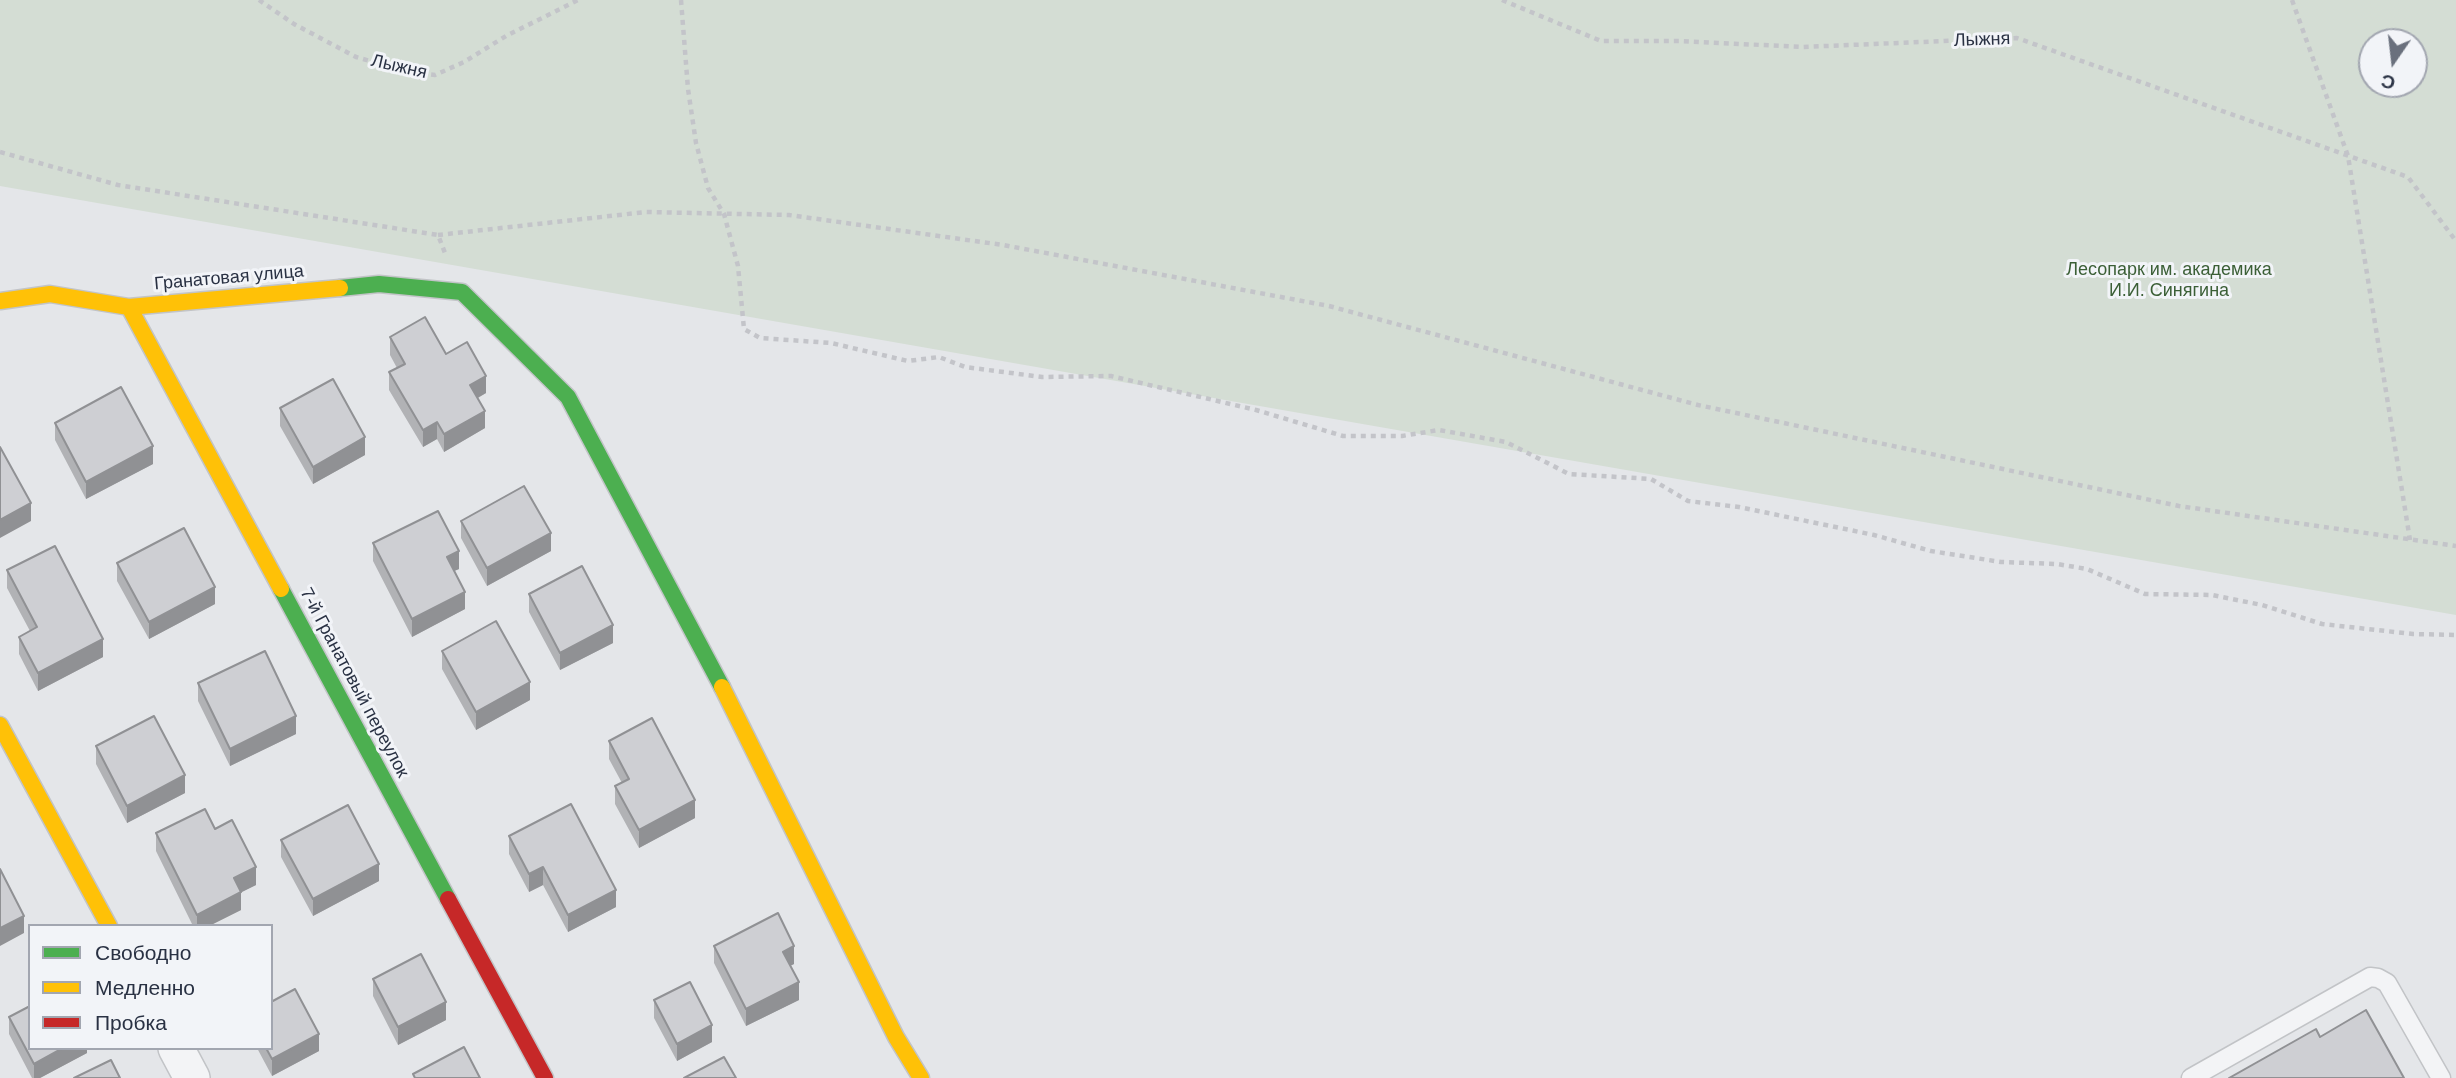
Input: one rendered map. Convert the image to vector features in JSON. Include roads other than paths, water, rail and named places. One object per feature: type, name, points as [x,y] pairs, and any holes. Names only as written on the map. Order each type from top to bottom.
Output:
[{"type":"street","name":"Гранатовая улица","points":[[0,301],[50,294],[129,307],[379,284],[462,292],[568,397],[718,679],[896,1037],[921,1078]]},
{"type":"street","name":"7-й Гранатовый переулок","points":[[129,307],[545,1078]]},
{"type":"street","points":[[0,725],[108,924]]},
{"type":"street","points":[[177,1050],[192,1078]]},
{"type":"lane","points":[[2191,1078],[2370,977],[2387,983],[2441,1078]]},
{"type":"park label","name":"Лесопарк им. академика И.И. Синягина","points":[[2169,280]]}]
